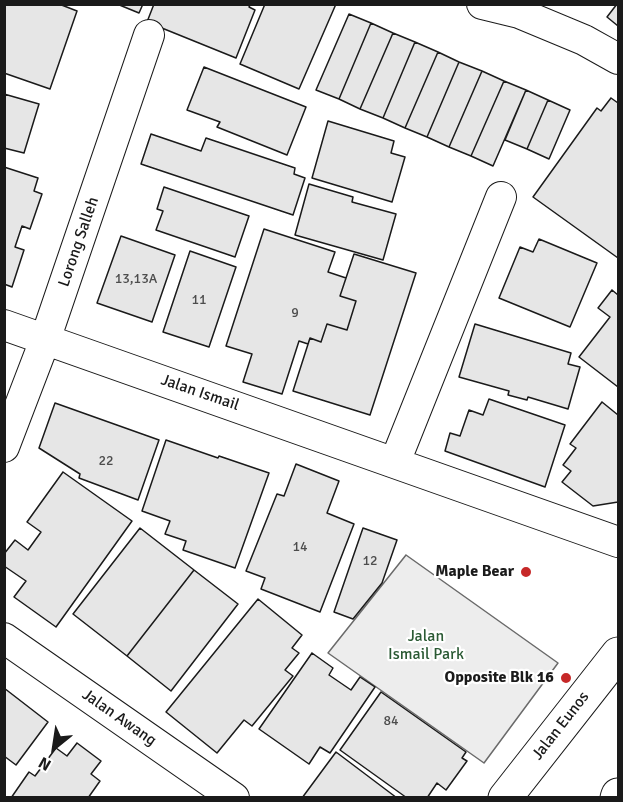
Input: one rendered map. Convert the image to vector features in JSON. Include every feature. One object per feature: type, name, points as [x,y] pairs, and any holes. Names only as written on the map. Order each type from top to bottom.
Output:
[{"type":"highway","name":"Jalan Eunos","points":[[505,798],[618,654]]},
{"type":"street","points":[[482,4],[519,13],[584,40],[618,59]]},
{"type":"street","name":"Lorong Salleh","points":[[4,447],[45,340],[149,35]]},
{"type":"street","points":[[395,462],[501,197]]},
{"type":"street","name":"Jalan Ismail","points":[[4,325],[618,542]]},
{"type":"street","name":"Jalan Awang","points":[[4,638],[234,798]]},
{"type":"shaded area","name":"Jalan Ismail Park","points":[[406,555],[558,663],[484,763],[328,653]]},
{"type":"building","points":[[4,4],[59,4],[77,11],[50,89],[4,73]]},
{"type":"building","points":[[117,4],[143,4],[139,13]]},
{"type":"building","points":[[154,4],[251,4],[249,7],[255,10],[236,58],[147,22]]},
{"type":"building","points":[[265,4],[336,4],[299,89],[240,64]]},
{"type":"building","points":[[618,4],[618,26],[607,17]]},
{"type":"building","points":[[349,14],[371,23],[339,99],[316,90]]},
{"type":"building","points":[[371,23],[393,33],[360,109],[339,99]]},
{"type":"building","points":[[393,33],[415,42],[383,118],[360,109]]},
{"type":"building","points":[[415,42],[438,52],[405,128],[383,118]]},
{"type":"building","points":[[438,52],[459,62],[427,137],[405,128]]},
{"type":"building","points":[[459,62],[482,71],[449,147],[427,137]]},
{"type":"building","points":[[204,67],[306,107],[287,155],[217,127],[220,122],[187,110]]},
{"type":"building","points":[[482,71],[504,81],[471,156],[449,147]]},
{"type":"building","points":[[504,81],[526,90],[493,166],[471,156]]},
{"type":"building","points":[[526,90],[548,100],[527,149],[505,140]]},
{"type":"building","points":[[4,94],[39,104],[24,153],[4,148]]},
{"type":"building","points":[[611,98],[618,103],[618,258],[533,197],[597,108],[601,111]]},
{"type":"building","points":[[548,100],[570,110],[549,159],[527,149]]},
{"type":"building","points":[[328,121],[394,141],[391,153],[405,157],[392,202],[312,178]]},
{"type":"building","points":[[151,134],[201,151],[206,138],[295,168],[294,174],[305,178],[293,215],[141,164]]},
{"type":"building","points":[[4,167],[38,178],[34,191],[42,194],[30,229],[22,226],[15,247],[24,250],[12,287],[4,284]]},
{"type":"building","points":[[309,184],[353,197],[352,202],[396,214],[383,260],[295,235]]},
{"type":"building","points":[[164,187],[249,216],[235,257],[156,230],[163,211],[157,209]]},
{"type":"building","points":[[264,229],[335,252],[328,272],[346,278],[340,296],[356,301],[347,330],[327,324],[321,342],[310,338],[308,344],[299,341],[282,394],[243,382],[252,354],[226,346]]},
{"type":"building","points":[[121,236],[175,255],[152,322],[97,303]]},
{"type":"building","points":[[539,239],[597,263],[570,327],[499,298],[520,247],[533,252]]},
{"type":"building","points":[[190,251],[236,267],[209,347],[163,332]]},
{"type":"building","points":[[354,254],[416,273],[370,415],[293,391],[310,338],[321,342],[327,324],[347,330],[356,301],[340,296]]},
{"type":"building","points":[[612,290],[618,295],[618,387],[579,357],[610,317],[598,308]]},
{"type":"building","points":[[475,324],[571,353],[568,364],[580,367],[568,409],[528,397],[527,400],[508,395],[509,391],[459,377]]},
{"type":"building","points":[[489,399],[565,425],[545,487],[445,451],[450,433],[460,436],[469,410],[483,415]]},
{"type":"building","points":[[602,402],[618,415],[618,502],[593,506],[562,482],[571,471],[563,465],[576,448],[570,444]]},
{"type":"building","points":[[55,403],[159,440],[138,500],[79,478],[80,474],[39,448]]},
{"type":"building","points":[[166,440],[269,473],[235,568],[183,550],[186,541],[165,534],[170,521],[142,511]]},
{"type":"building","points":[[296,464],[339,481],[327,513],[354,524],[320,612],[261,589],[265,578],[246,571],[277,494],[284,496]]},
{"type":"building","points":[[63,472],[132,521],[56,627],[14,597],[26,581],[4,566],[4,554],[15,540],[28,550],[41,532],[27,522]]},
{"type":"building","points":[[140,528],[194,570],[127,656],[73,614]]},
{"type":"building","points":[[363,528],[397,540],[382,583],[353,619],[334,612]]},
{"type":"building","points":[[194,570],[238,604],[171,691],[127,656]]},
{"type":"building","points":[[258,599],[302,635],[292,648],[299,653],[285,670],[293,676],[252,726],[244,720],[217,753],[166,712]]},
{"type":"building","points":[[312,653],[333,668],[329,675],[351,690],[360,677],[375,687],[330,753],[320,747],[309,764],[259,729]]},
{"type":"building","points":[[4,688],[48,722],[16,765],[4,756]]},
{"type":"building","points":[[381,692],[466,752],[462,758],[467,761],[446,790],[437,783],[427,798],[407,798],[340,750]]},
{"type":"building","points":[[77,743],[101,761],[91,774],[100,781],[88,798],[11,798],[29,772],[35,776],[56,748],[67,756]]},
{"type":"building","points":[[336,752],[397,798],[302,798]]},
{"type":"place","name":"Maple Bear","points":[[526,572]]},
{"type":"place","name":"Opposite Blk 16","points":[[566,678]]}]
